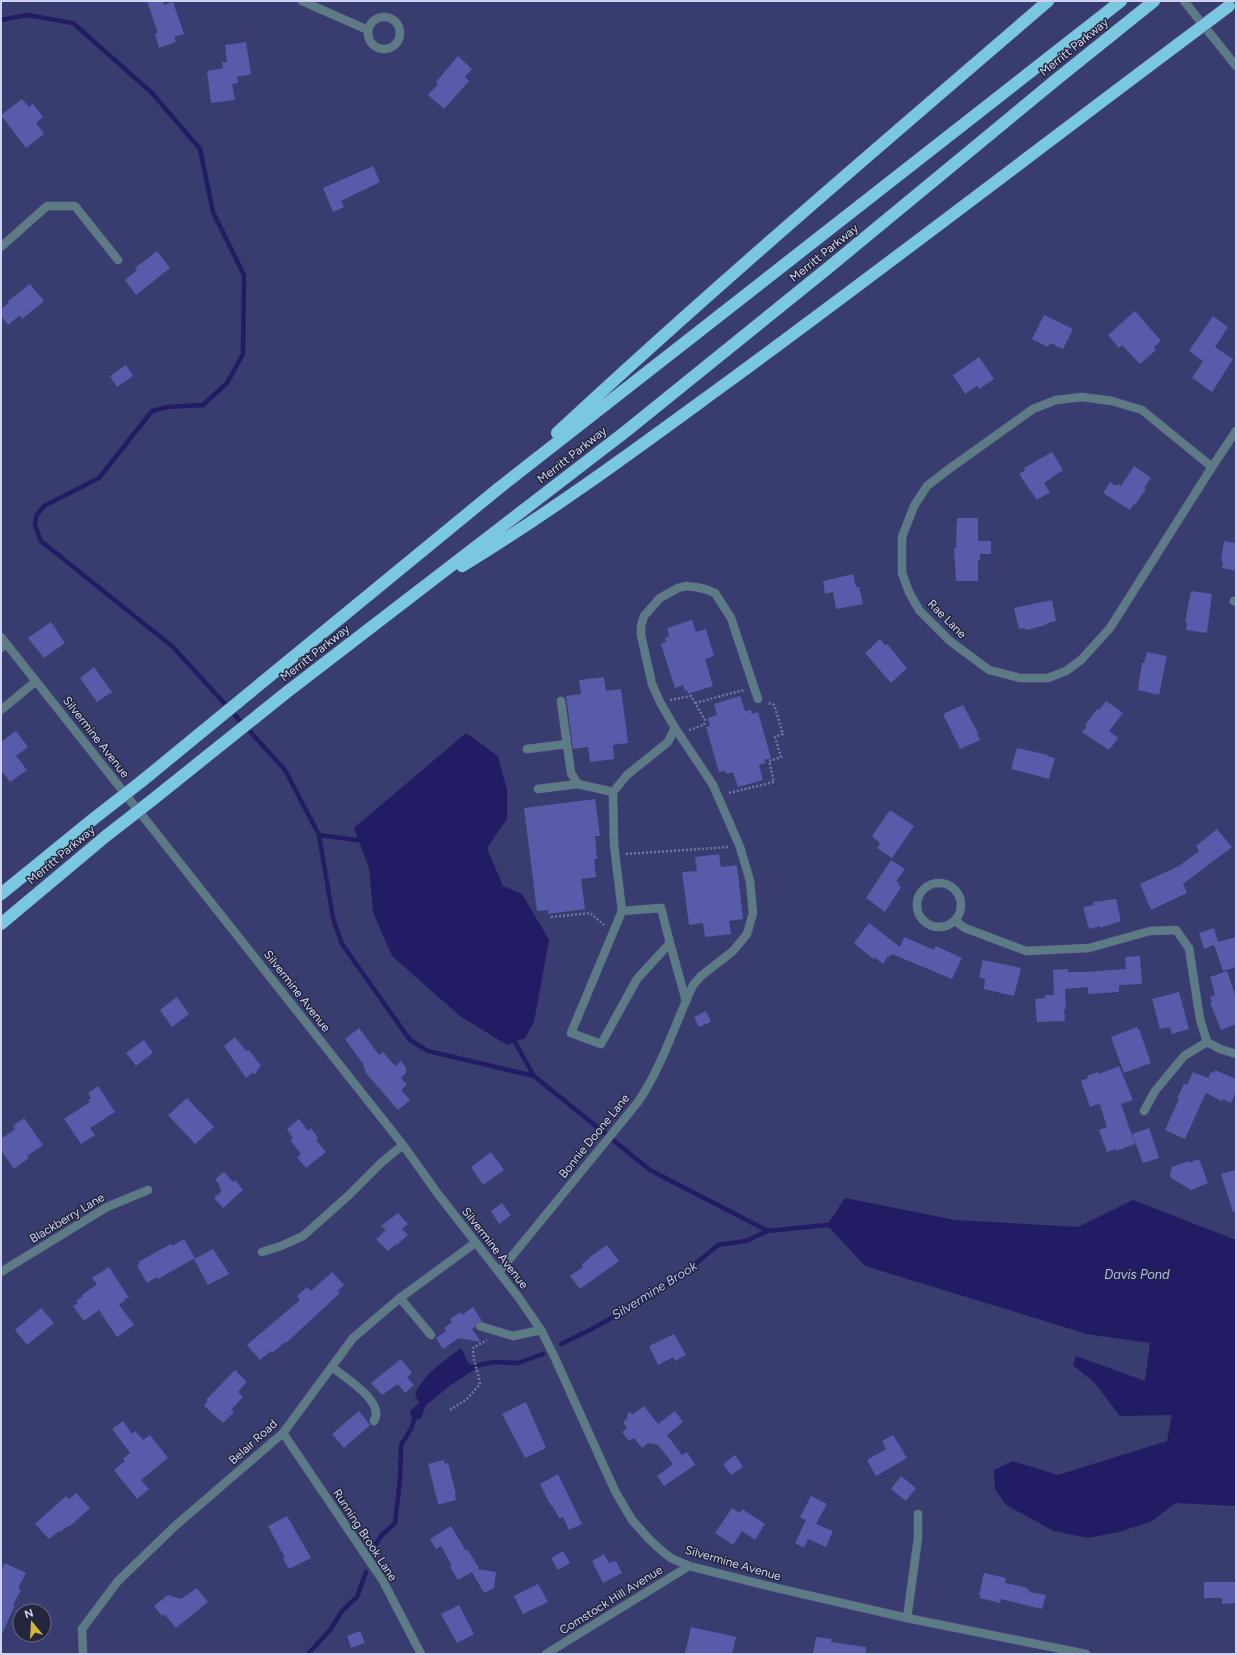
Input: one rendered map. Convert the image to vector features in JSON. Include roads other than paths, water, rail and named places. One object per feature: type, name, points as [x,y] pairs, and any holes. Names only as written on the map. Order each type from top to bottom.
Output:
[{"type":"highway","points":[[499,488],[620,375],[754,255],[1048,1]]},
{"type":"highway","name":"Merritt Parkway","points":[[1,894],[142,781],[499,488],[1121,1]]},
{"type":"highway","points":[[413,596],[504,541],[656,434],[786,339],[1232,3]]},
{"type":"highway","name":"Merritt Parkway","points":[[1,924],[106,836],[288,692],[625,432],[822,273],[1150,4]]},
{"type":"street","points":[[302,1],[368,30]]},
{"type":"street","points":[[1184,1],[1236,66]]},
{"type":"street","points":[[382,16],[392,18],[400,25],[401,36],[396,45],[387,50],[376,48],[369,40],[368,30],[373,21],[382,16]]},
{"type":"street","points":[[1,247],[46,206],[75,206],[118,260]]},
{"type":"street","name":"Rae Lane","points":[[1212,467],[1142,410],[1112,401],[1082,397],[1056,400],[1033,410],[948,468],[927,486],[914,506],[902,537],[902,573],[909,592],[919,610],[950,641],[989,670],[1020,678],[1048,678],[1066,671],[1081,660],[1110,628],[1236,431]]},
{"type":"street","name":"Bonnie Doone Lane","points":[[498,1272],[638,1102],[656,1074],[694,985],[701,976],[733,951],[747,934],[753,913],[750,881],[740,847],[713,785],[677,731],[660,702],[652,684],[641,635],[641,626],[644,616],[660,598],[686,586],[705,589],[715,594],[731,618],[758,699]]},
{"type":"street","name":"Silvermine Avenue","points":[[3,643],[36,681],[403,1145],[475,1242],[519,1298],[541,1330],[603,1466],[624,1507],[632,1520],[654,1544],[671,1558],[689,1566],[907,1618],[1062,1652],[1086,1654]]},
{"type":"street","points":[[1,710],[36,681]]},
{"type":"street","points":[[561,701],[571,773],[578,784]]},
{"type":"street","points":[[670,942],[637,979],[601,1044],[571,1033],[622,911],[616,855],[613,792],[627,775],[668,742],[677,731]]},
{"type":"street","points":[[528,749],[567,744]]},
{"type":"street","points":[[538,789],[578,784],[613,792]]},
{"type":"street","points":[[940,883],[947,884],[953,888],[961,901],[961,908],[955,921],[942,928],[934,928],[927,925],[918,914],[916,906],[920,893],[926,887],[940,883]]},
{"type":"street","points":[[622,911],[661,908],[686,1001]]},
{"type":"street","points":[[955,921],[965,928],[1026,951],[1089,948],[1150,931],[1176,930],[1189,948],[1200,1019],[1207,1042],[1220,1049],[1236,1054]]},
{"type":"street","points":[[1144,1111],[1155,1091],[1184,1056],[1207,1042]]},
{"type":"street","points":[[262,1252],[281,1246],[303,1236],[348,1196],[382,1162],[403,1145]]},
{"type":"street","name":"Blackberry Lane","points":[[1,1272],[107,1207],[148,1190]]},
{"type":"street","name":"Belair Road","points":[[83,1654],[82,1629],[118,1581],[175,1526],[283,1433],[353,1338],[400,1298],[475,1242]]},
{"type":"street","points":[[400,1298],[431,1335]]},
{"type":"street","points":[[480,1326],[513,1336],[541,1330]]},
{"type":"street","points":[[332,1367],[370,1398],[376,1410],[377,1416],[374,1421]]},
{"type":"street","name":"Running Brook Lane","points":[[283,1433],[383,1581],[421,1654]]},
{"type":"street","points":[[907,1618],[918,1538],[918,1514]]},
{"type":"street","name":"Comstock Hill Avenue","points":[[546,1654],[689,1566]]},
{"type":"water","points":[[466,733],[498,756],[507,790],[507,819],[487,848],[503,886],[522,894],[549,940],[534,1022],[525,1038],[507,1045],[460,1016],[392,956],[373,912],[369,868],[354,828]]},
{"type":"water","name":"Davis Pond","points":[[845,1198],[955,1220],[1078,1227],[1133,1200],[1236,1240],[1236,1506],[1175,1503],[1152,1521],[1119,1532],[1088,1538],[1054,1531],[1006,1505],[995,1489],[994,1470],[1013,1461],[1058,1475],[1167,1441],[1172,1415],[1120,1416],[1094,1382],[1073,1365],[1076,1356],[1145,1381],[1150,1343],[1087,1334],[865,1266],[827,1225]]},
{"type":"water","points":[[461,1348],[468,1362],[475,1369],[451,1385],[426,1405],[420,1419],[414,1419],[411,1416],[410,1411],[419,1403],[415,1395],[419,1387],[435,1368]]},
{"type":"waterway","points":[[1,20],[27,15],[73,23],[152,93],[200,149],[213,212],[244,275],[243,354],[227,383],[203,405],[167,407],[152,411],[99,478],[44,506],[36,516],[35,525],[41,541],[173,647],[285,770],[319,835],[333,918],[342,944],[410,1040],[428,1051],[534,1076],[650,1170],[768,1231],[827,1225],[832,1226]]},
{"type":"waterway","points":[[319,835],[364,841]]},
{"type":"waterway","points":[[512,1037],[534,1076]]},
{"type":"waterway","name":"Silvermine Brook","points":[[561,1344],[590,1330],[636,1304],[687,1271],[718,1245],[746,1241],[768,1231]]},
{"type":"waterway","name":"Silvermine Brook","points":[[466,1368],[494,1362],[518,1363],[543,1354]]},
{"type":"waterway","name":"Silvermine Brook","points":[[376,1544],[381,1536],[395,1523],[400,1480],[401,1445],[411,1429],[416,1414]]},
{"type":"waterway","name":"Silvermine Brook","points":[[308,1654],[330,1630],[342,1611],[357,1597],[366,1572]]}]
